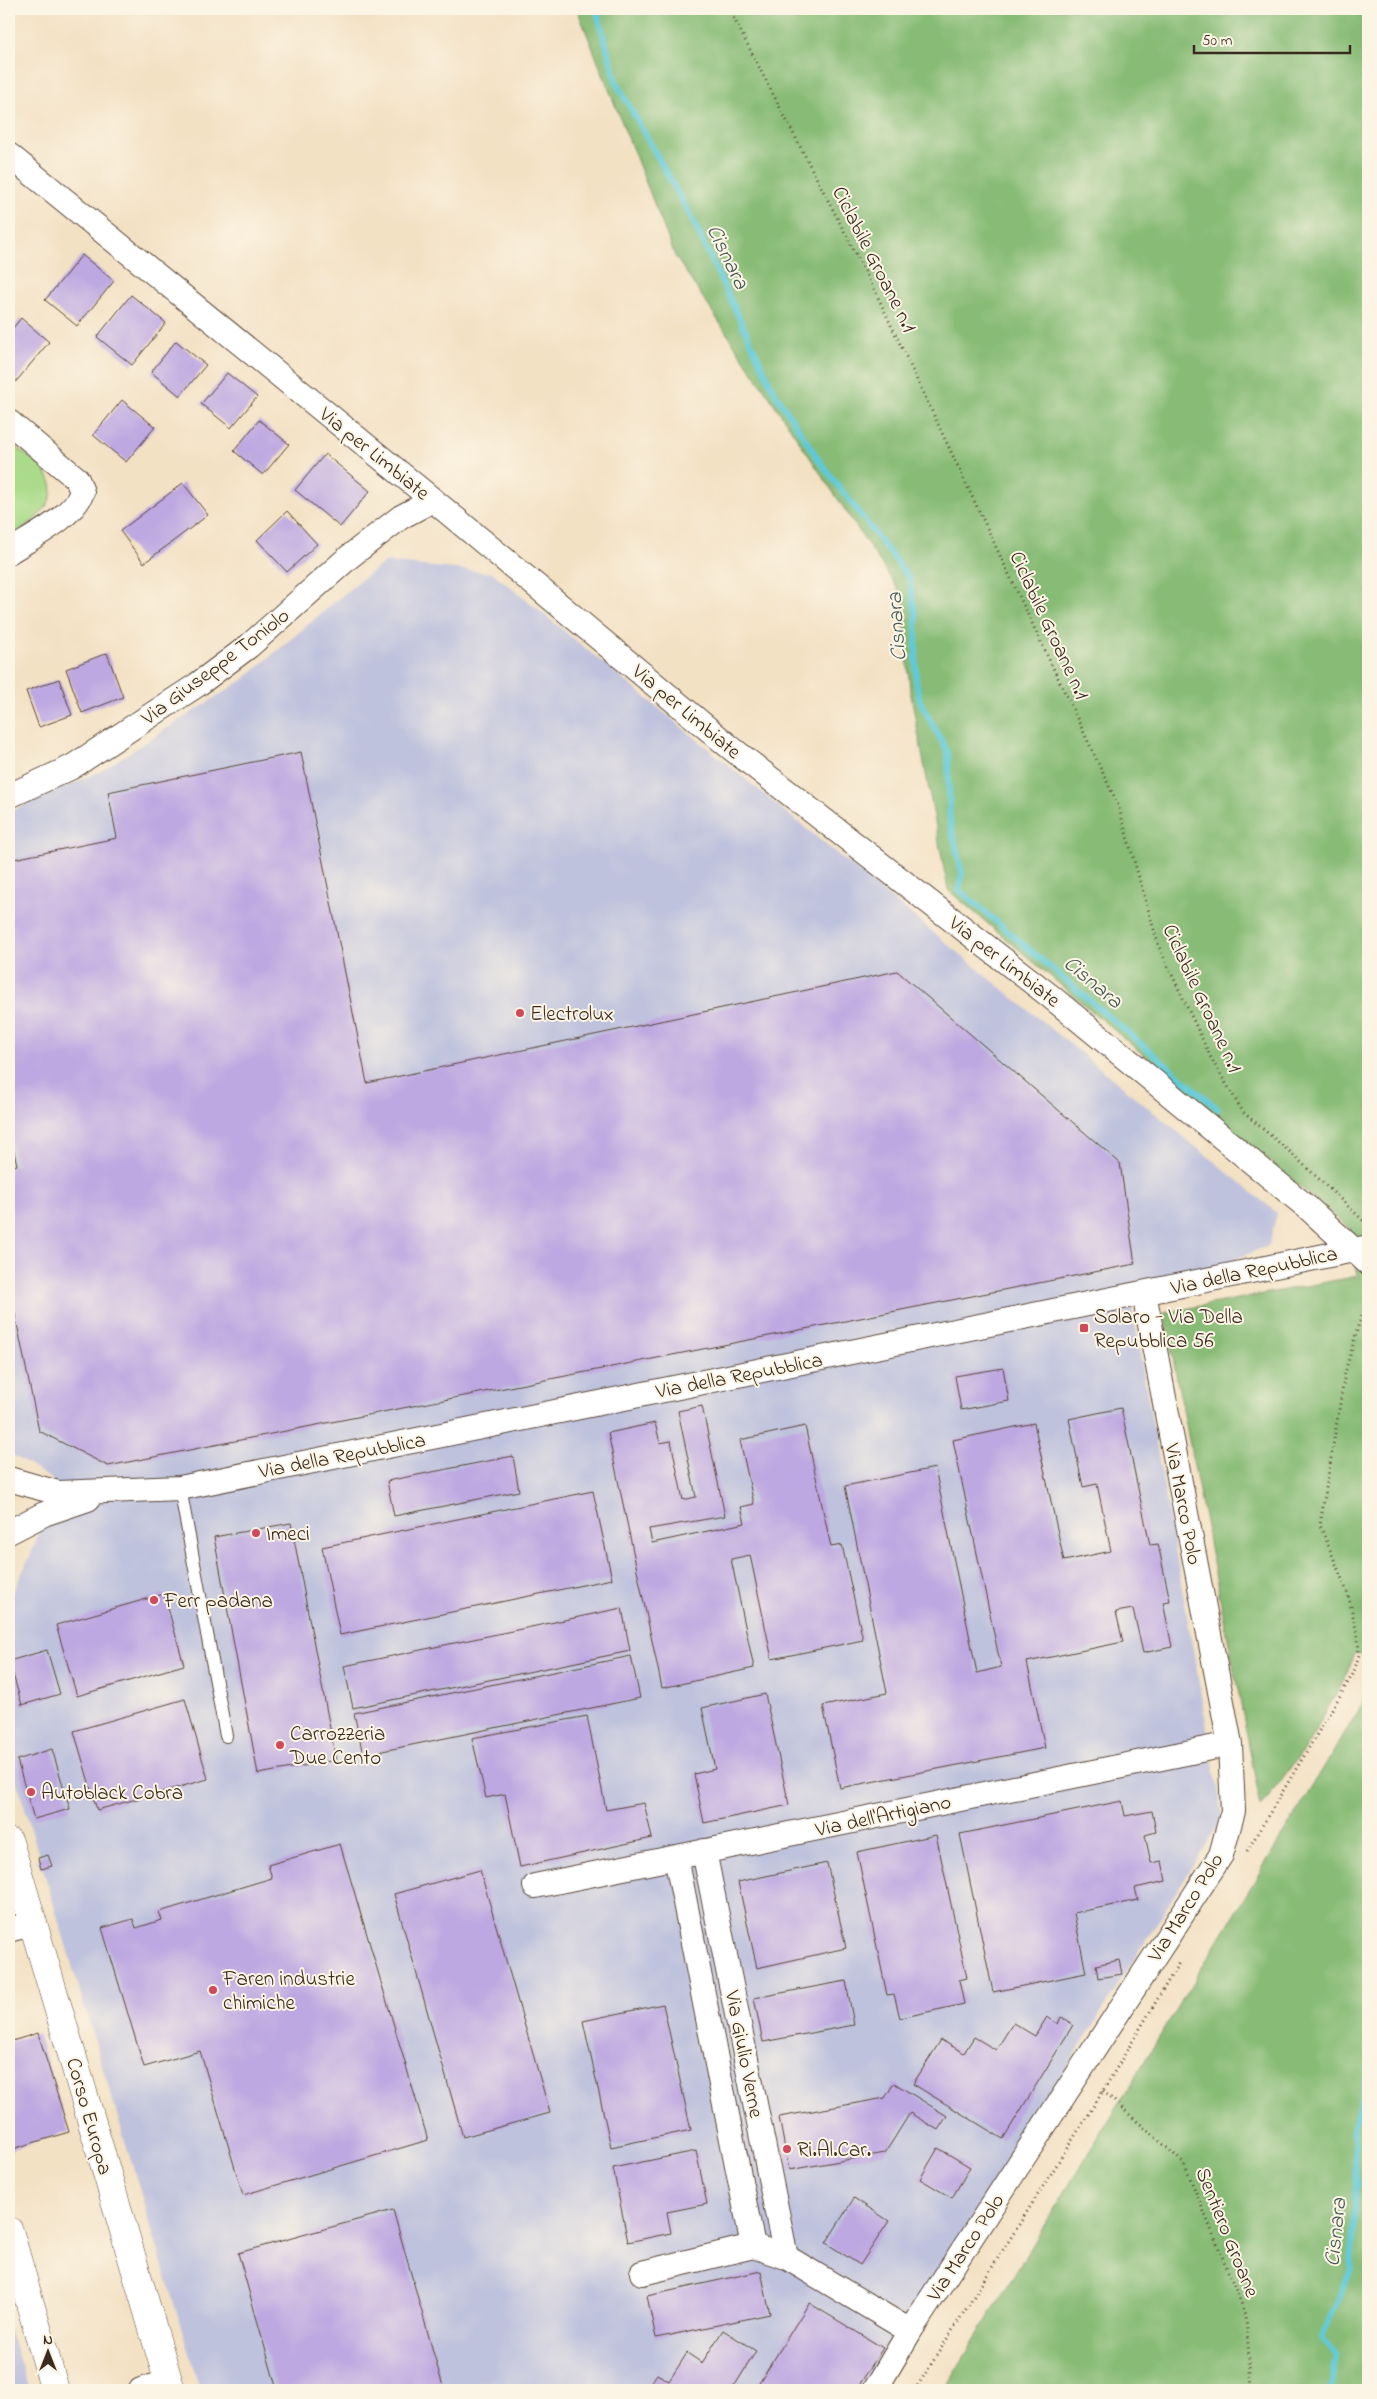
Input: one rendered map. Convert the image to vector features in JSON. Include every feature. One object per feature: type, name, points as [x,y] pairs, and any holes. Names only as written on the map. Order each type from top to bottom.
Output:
[{"type":"street","name":"Via per Limbiate","points":[[9,155],[433,500],[731,748],[1050,996],[1363,1253]]},
{"type":"street","points":[[9,422],[77,478],[82,492],[65,515],[9,552]]},
{"type":"street","name":"Via Giuseppe Toniolo","points":[[9,796],[72,767],[197,685],[249,646],[356,552],[401,517],[433,500]]},
{"type":"street","name":"Via della Repubblica","points":[[9,1479],[58,1493],[109,1493],[180,1488],[1144,1293],[1363,1253]]},
{"type":"street","name":"Via Marco Polo","points":[[875,2390],[910,2331],[1221,1855],[1233,1811],[1230,1744],[1144,1293]]},
{"type":"street","name":"Via della Repubblica","points":[[9,1532],[44,1514],[109,1493]]},
{"type":"street","name":"Via dell'Artigiano","points":[[535,1886],[1230,1744]]},
{"type":"street","name":"Corso Europa","points":[[9,1842],[21,1926],[169,2386]]},
{"type":"street","name":"Via Giulio Verne","points":[[704,1851],[786,2257]]},
{"type":"street","name":"Via Giulio Verne","points":[[676,1857],[752,2246]]},
{"type":"street","points":[[9,2231],[55,2390]]},
{"type":"street","points":[[642,2273],[752,2246],[786,2257],[910,2331]]},
{"type":"street","points":[[142,2390],[169,2386]]},
{"type":"lane","points":[[180,1488],[226,1736]]},
{"type":"path","name":"Ciclabile Groane n.1","points":[[729,9],[876,290],[1114,796],[1159,947],[1212,1060],[1242,1112],[1304,1165],[1368,1226]]},
{"type":"path","name":"Sentiero Groane","points":[[1103,2091],[1184,2163],[1246,2314],[1251,2390]]},
{"type":"shaded area","points":[[386,562],[493,573],[1277,1213],[1269,1245],[1131,1304],[1223,1817],[865,2390],[200,2390],[9,1756],[9,1601],[35,1545],[52,1479],[9,1453],[9,812],[101,771],[244,679],[364,577]]},
{"type":"shaded area","points":[[9,2329],[29,2390],[9,2390]]},
{"type":"green space","points":[[577,9],[1368,9],[1368,1655],[1354,1653],[1349,1670],[1308,1744],[1261,1807],[1164,1313],[1358,1276],[1350,1229],[948,890],[910,690],[902,595],[675,256]]},
{"type":"green space","points":[[9,442],[44,470],[51,485],[51,494],[42,512],[9,537]]},
{"type":"green space","points":[[1368,1695],[1368,2390],[944,2390]]},
{"type":"building","points":[[82,255],[114,281],[77,326],[45,300]]},
{"type":"building","points":[[131,295],[166,323],[132,365],[97,337]]},
{"type":"building","points":[[21,318],[49,342],[9,390],[9,333]]},
{"type":"building","points":[[176,341],[206,365],[180,396],[151,372]]},
{"type":"building","points":[[227,373],[257,397],[231,428],[201,404]]},
{"type":"building","points":[[122,400],[155,427],[126,462],[93,435]]},
{"type":"building","points":[[259,420],[289,444],[263,475],[234,451]]},
{"type":"building","points":[[325,454],[370,491],[340,527],[295,490]]},
{"type":"building","points":[[183,483],[208,515],[144,563],[120,531]]},
{"type":"building","points":[[287,511],[317,544],[287,572],[257,540]]},
{"type":"building","points":[[107,653],[123,697],[82,713],[66,669]]},
{"type":"building","points":[[59,679],[72,715],[39,727],[26,691]]},
{"type":"building","name":"Electrolux","points":[[301,752],[367,1083],[897,971],[1120,1163],[1135,1264],[108,1466],[39,1431],[9,1285],[9,1168],[17,1165],[9,1131],[9,860],[117,838],[108,792]]},
{"type":"building","points":[[1003,1368],[1009,1401],[961,1410],[955,1376]]},
{"type":"building","points":[[702,1406],[725,1516],[649,1529],[652,1543],[745,1523],[741,1507],[754,1504],[740,1440],[805,1426],[831,1547],[842,1545],[863,1640],[772,1659],[750,1555],[731,1559],[754,1668],[662,1688],[608,1433],[655,1423],[660,1443],[671,1441],[683,1500],[696,1497],[678,1411]]},
{"type":"building","points":[[1121,1408],[1150,1545],[1158,1544],[1170,1601],[1163,1602],[1172,1647],[1143,1653],[1133,1609],[1116,1612],[1123,1642],[1027,1662],[1045,1748],[840,1788],[823,1706],[887,1693],[845,1486],[935,1468],[977,1673],[1001,1667],[953,1440],[1034,1423],[1064,1561],[1111,1551],[1097,1484],[1083,1487],[1069,1419]]},
{"type":"building","points":[[513,1456],[519,1491],[394,1516],[387,1481]]},
{"type":"building","points":[[593,1491],[612,1579],[340,1635],[322,1547]]},
{"type":"building","points":[[291,1523],[336,1760],[258,1774],[214,1537]]},
{"type":"building","points":[[164,1594],[184,1665],[77,1696],[56,1625]]},
{"type":"building","points":[[622,1608],[630,1651],[353,1708],[344,1666]]},
{"type":"building","points":[[47,1650],[60,1694],[22,1705],[9,1661]]},
{"type":"building","points":[[631,1656],[640,1698],[363,1755],[354,1713]]},
{"type":"building","points":[[765,1694],[789,1805],[704,1823],[694,1774],[715,1769],[702,1708]]},
{"type":"building","points":[[185,1699],[208,1779],[97,1810],[74,1731]]},
{"type":"building","points":[[587,1716],[606,1810],[644,1803],[652,1838],[520,1867],[505,1794],[486,1798],[472,1738]]},
{"type":"building","points":[[52,1749],[70,1809],[34,1819],[17,1760]]},
{"type":"building","points":[[1122,1801],[1125,1816],[1152,1811],[1156,1832],[1145,1835],[1151,1863],[1162,1861],[1166,1881],[1135,1888],[1138,1900],[1074,1913],[1086,1973],[993,1992],[960,1834]]},
{"type":"building","points":[[936,1835],[967,1978],[959,1980],[964,2004],[900,2018],[894,1994],[887,1995],[857,1852]]},
{"type":"building","name":"Faren industrie chimiche","points":[[340,1844],[428,2140],[243,2195],[200,2051],[144,2067],[102,1928],[133,1919],[136,1928],[162,1920],[159,1912],[272,1878],[268,1865]]},
{"type":"building","points":[[48,1855],[52,1866],[41,1869],[38,1858]]},
{"type":"building","points":[[827,1863],[846,1948],[757,1968],[738,1882]]},
{"type":"building","points":[[480,1870],[550,2113],[463,2137],[394,1894]]},
{"type":"building","points":[[1119,1960],[1122,1974],[1098,1978],[1096,1965]]},
{"type":"building","points":[[846,1981],[854,2025],[763,2042],[754,1998]]},
{"type":"building","points":[[663,2004],[691,2130],[611,2147],[583,2021]]},
{"type":"building","points":[[1047,2017],[1058,2024],[1061,2017],[1073,2025],[1003,2139],[913,2084],[941,2040],[964,2053],[974,2037],[996,2050],[1013,2023],[1035,2036]]},
{"type":"building","points":[[38,2033],[69,2132],[9,2150],[9,2042]]},
{"type":"building","points":[[894,2083],[947,2116],[938,2130],[910,2113],[885,2153],[789,2170],[779,2117],[885,2098]]},
{"type":"building","points":[[938,2148],[970,2167],[952,2198],[920,2179]]},
{"type":"building","points":[[696,2151],[707,2204],[667,2212],[671,2233],[628,2242],[613,2168]]},
{"type":"building","points":[[854,2198],[889,2221],[860,2265],[826,2243]]},
{"type":"building","points":[[393,2210],[444,2390],[277,2390],[238,2253]]},
{"type":"building","points":[[761,2271],[770,2314],[656,2338],[647,2296]]},
{"type":"building","points":[[809,2303],[883,2348],[856,2390],[755,2390]]},
{"type":"building","points":[[723,2330],[756,2351],[732,2390],[646,2390],[657,2374],[669,2381],[687,2353],[702,2363]]},
{"type":"waterway","name":"Cisnara","points":[[596,9],[617,84],[690,215],[775,393],[820,462],[909,578],[916,615],[916,681],[920,701],[948,753],[950,823],[962,873],[959,890],[1218,1109]]},
{"type":"waterway","name":"Cisnara","points":[[1330,2390],[1337,2358],[1322,2337],[1351,2270],[1356,2184],[1354,2131],[1368,2069]]},
{"type":"place","name":"Electrolux","points":[[520,1013]]},
{"type":"place","name":"Solaro - Via Della Repubblica 56","points":[[1084,1328]]},
{"type":"place","name":"Imeci","points":[[256,1533]]},
{"type":"place","name":"Ferr padana","points":[[154,1600]]},
{"type":"place","name":"Carrozzeria Due Cento","points":[[280,1745]]},
{"type":"place","name":"Autoblack Cobra","points":[[31,1792]]},
{"type":"place","name":"Faren industrie chimiche","points":[[213,1990]]},
{"type":"place","name":"Ri.Al.Car.","points":[[787,2149]]}]
